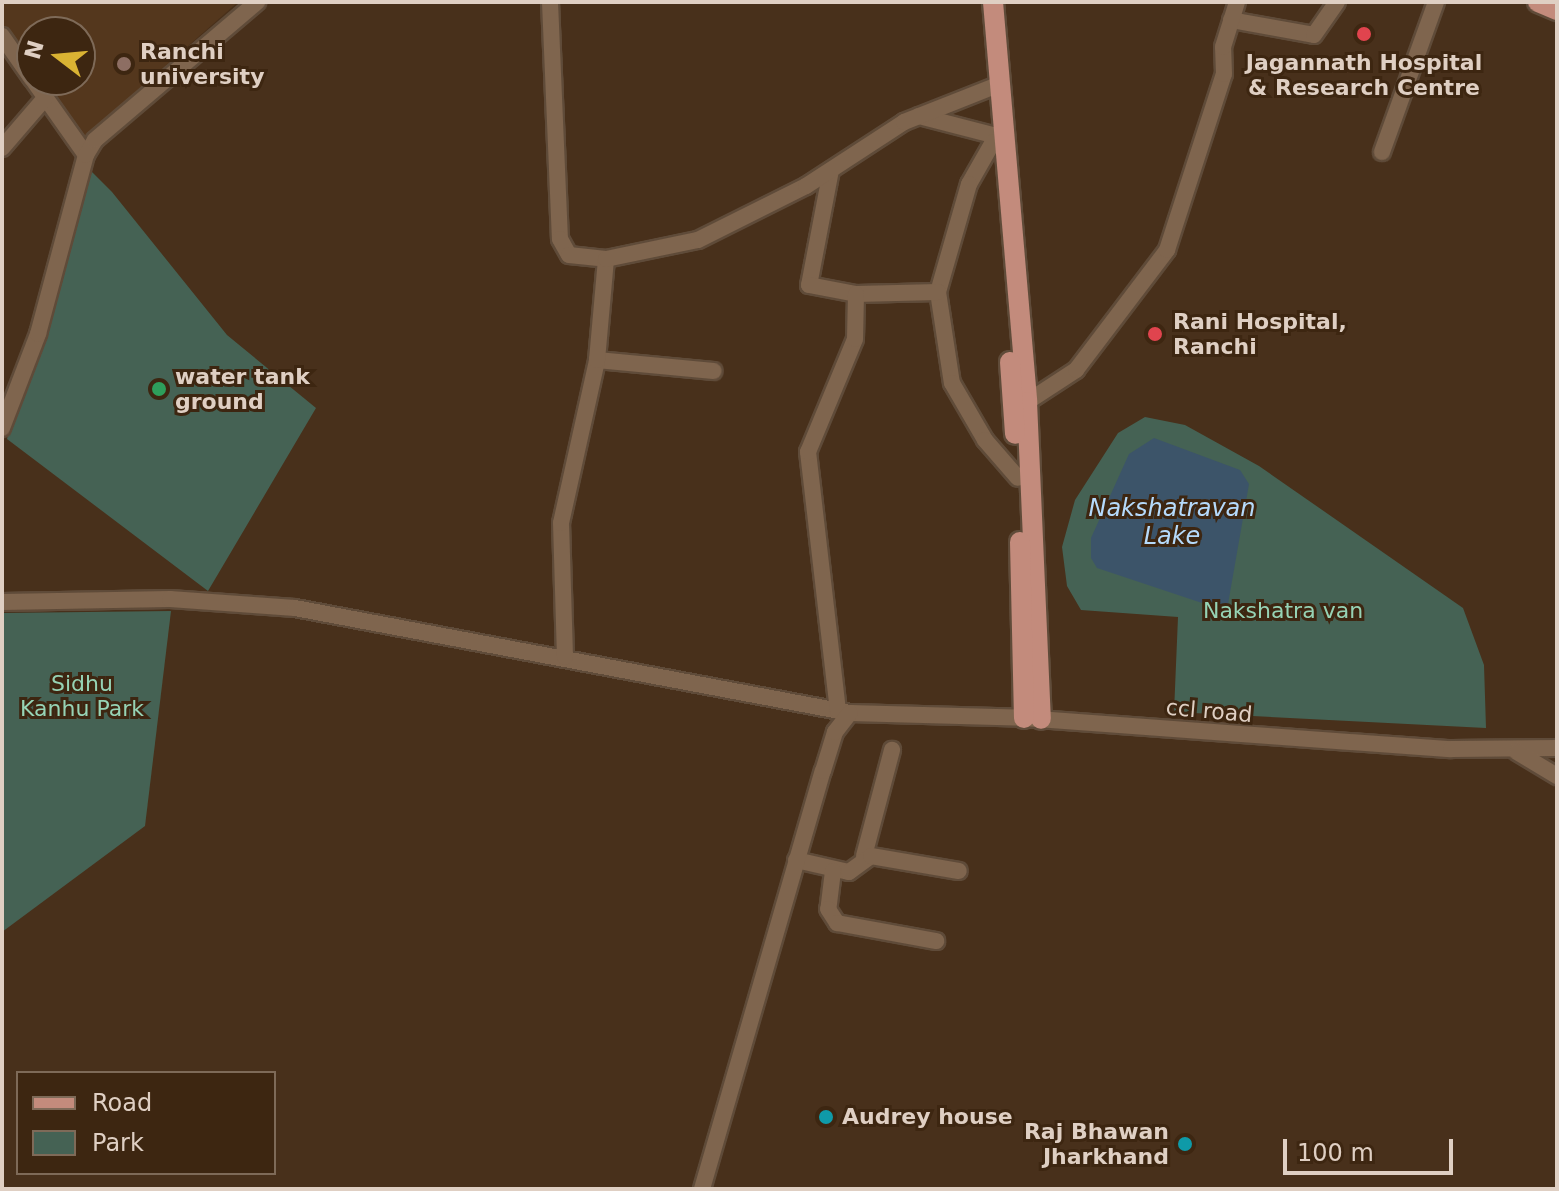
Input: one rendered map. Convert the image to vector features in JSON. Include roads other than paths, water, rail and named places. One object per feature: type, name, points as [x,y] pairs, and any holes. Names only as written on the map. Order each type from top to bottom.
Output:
[{"type":"main road","points":[[982,2],[994,85],[1020,402],[1032,718]]},
{"type":"main road","points":[[993,2],[993,138],[1020,402],[1018,478],[1032,718]]},
{"type":"main road","points":[[1538,2],[1557,10]]},
{"type":"street","points":[[2,428],[38,334],[86,155],[95,140],[257,2]]},
{"type":"street","points":[[550,2],[560,239],[569,255],[606,259],[698,240],[831,170],[919,116],[994,85]]},
{"type":"street","points":[[1020,402],[1076,370],[1167,250],[1224,74],[1223,47],[1237,2]]},
{"type":"street","points":[[1231,20],[1314,35],[1337,2]]},
{"type":"street","points":[[1382,152],[1436,2]]},
{"type":"street","points":[[2,36],[16,56]]},
{"type":"street","points":[[2,148],[45,98],[86,155]]},
{"type":"street","points":[[919,116],[993,138],[969,184],[938,292],[952,383],[985,440],[1018,478]]},
{"type":"street","points":[[831,170],[809,285],[856,294],[938,292]]},
{"type":"street","points":[[565,657],[561,523],[597,360],[606,259]]},
{"type":"street","points":[[702,1189],[796,860],[844,712],[808,452],[855,339],[856,294]]},
{"type":"street","points":[[597,360],[713,371]]},
{"type":"street","name":"ccl road","points":[[2,602],[255,603],[565,657],[844,712],[1032,718],[1451,749],[1557,748]]},
{"type":"street","points":[[1508,748],[1557,776]]},
{"type":"street","points":[[796,860],[833,871],[849,872],[864,856],[892,750]]},
{"type":"street","points":[[864,856],[959,871]]},
{"type":"street","points":[[833,871],[828,909],[837,923],[936,941]]},
{"type":"water","name":"Nakshatravan Lake","points":[[1154,438],[1240,470],[1249,484],[1228,604],[1220,609],[1097,568],[1091,558],[1091,538],[1129,454]]},
{"type":"place","name":"Jagannath Hospital & Research Centre","points":[[1364,34]]},
{"type":"place","name":"Ranchi university","points":[[124,64]]},
{"type":"place","name":"Rani Hospital, Ranchi","points":[[1155,334]]},
{"type":"place","name":"water tank ground","points":[[159,389]]},
{"type":"place","name":"Audrey house","points":[[826,1117]]},
{"type":"place","name":"Raj Bhawan Jharkhand","points":[[1185,1144]]},
{"type":"park label","name":"Nakshatra van","points":[[1283,611]]},
{"type":"park label","name":"Sidhu Kanhu Park","points":[[82,696]]}]
